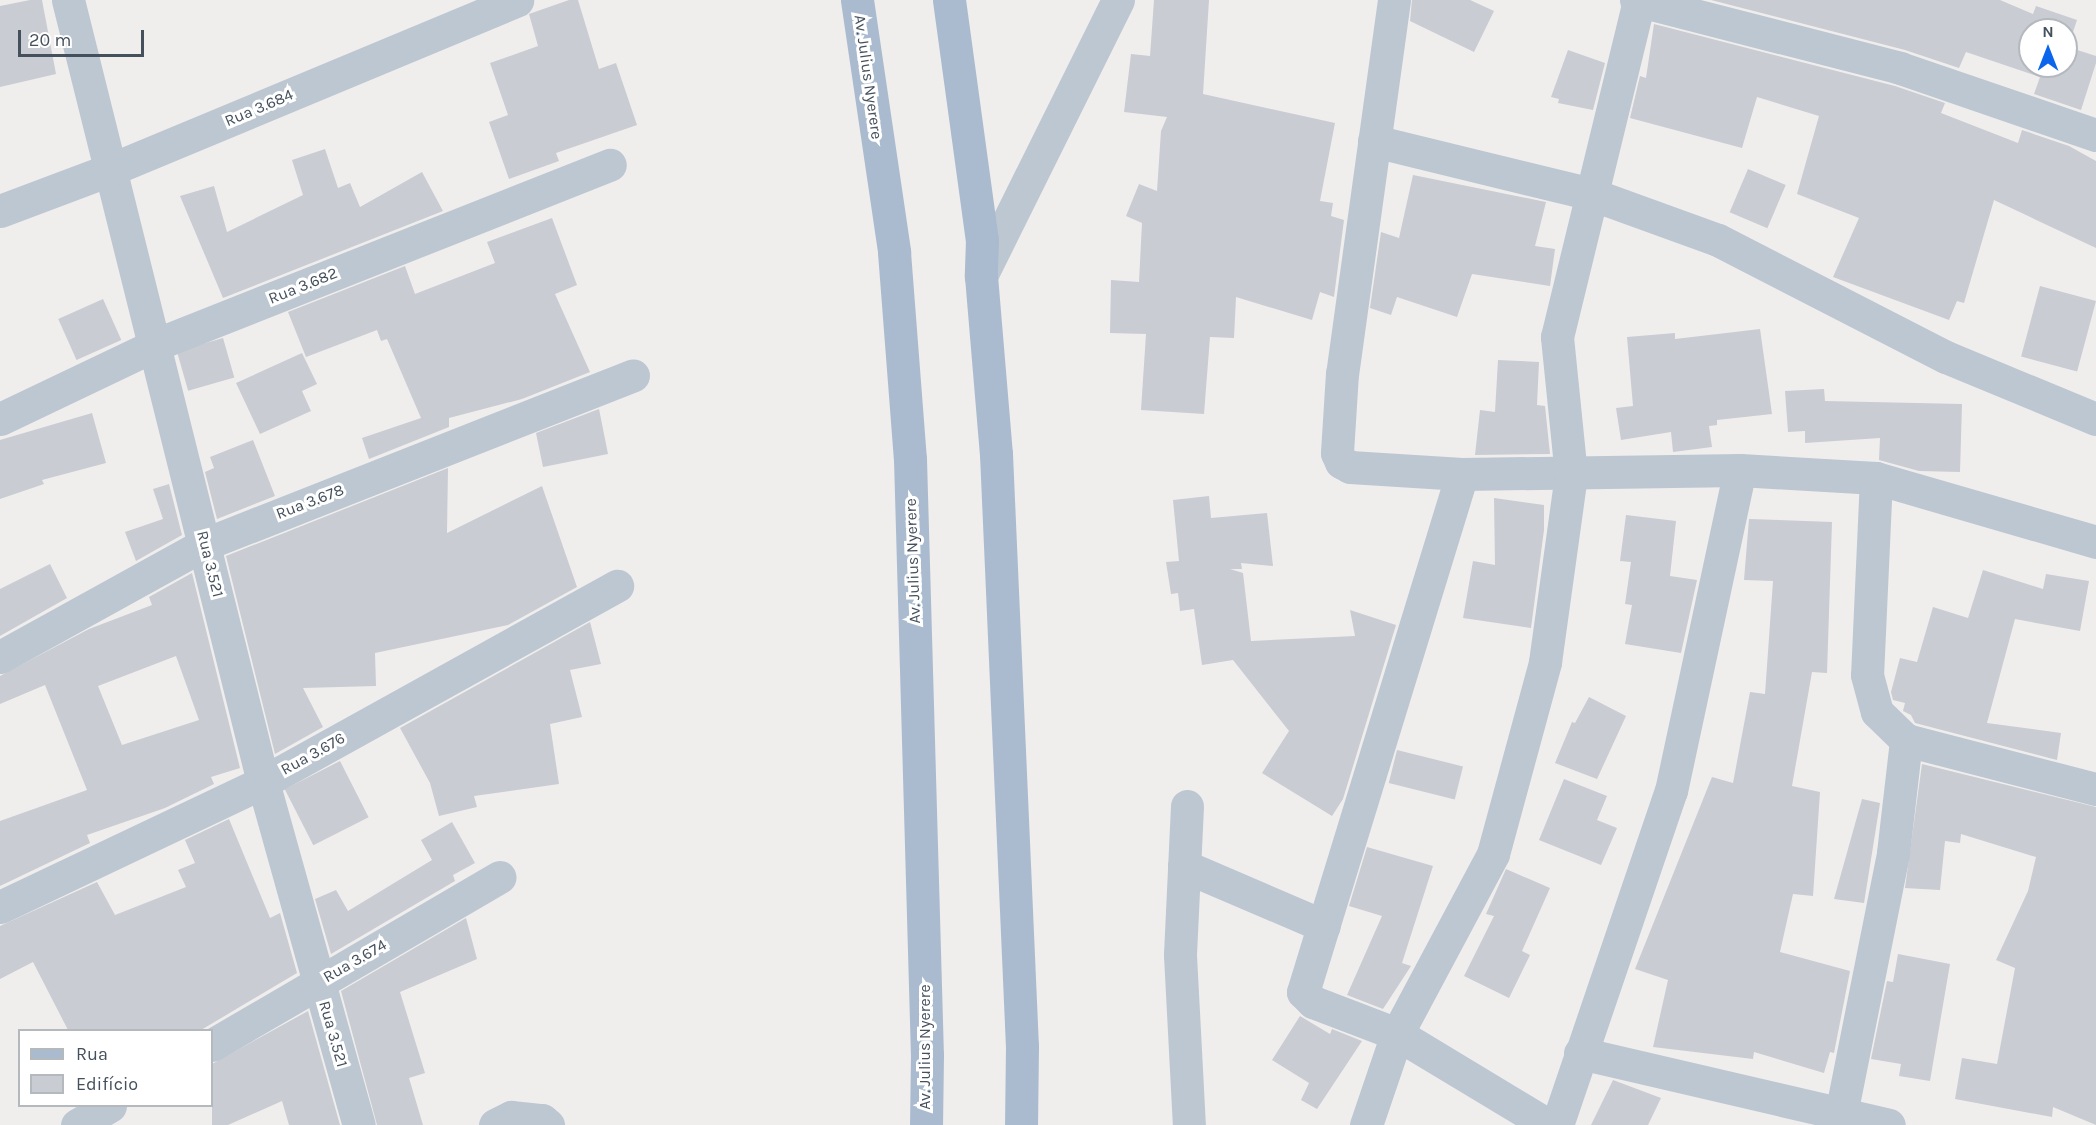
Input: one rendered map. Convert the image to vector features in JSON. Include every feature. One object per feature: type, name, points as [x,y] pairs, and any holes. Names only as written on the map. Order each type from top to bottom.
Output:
[{"type":"main road","name":"Av. Julius Nyerere","points":[[857,0],[894,252],[910,459],[927,1054],[926,1125]]},
{"type":"main road","points":[[949,0],[982,240],[981,276],[996,454],[1022,1046],[1021,1125]]},
{"type":"street","name":"Rua 3.521","points":[[68,0],[157,344],[263,782],[359,1125]]},
{"type":"street","name":"Rua 3.684","points":[[0,211],[112,170],[517,0]]},
{"type":"street","points":[[981,276],[1118,0]]},
{"type":"street","points":[[1394,0],[1342,373],[1337,453],[1341,462],[1350,468],[1462,474],[1571,475],[1740,470],[1876,478],[2096,542]]},
{"type":"street","points":[[1366,1125],[1398,1034],[1493,854],[1545,662],[1571,475],[1557,337],[1638,0],[1900,68],[2096,135]]},
{"type":"street","points":[[1374,141],[1591,194],[1718,240],[1946,357],[2096,419]]},
{"type":"street","name":"Rua 3.682","points":[[0,419],[157,344],[610,165]]},
{"type":"street","name":"Rua 3.678","points":[[0,657],[205,544],[633,375]]},
{"type":"street","points":[[1557,1125],[1671,791],[1740,470]]},
{"type":"street","points":[[1462,474],[1304,992],[1307,999],[1398,1034],[1548,1125]]},
{"type":"street","points":[[1876,478],[1867,675],[1876,712],[1906,740],[2096,789]]},
{"type":"street","name":"Rua 3.676","points":[[0,907],[263,782],[617,586]]},
{"type":"street","points":[[1840,1114],[1893,854],[1906,740]]},
{"type":"street","points":[[1187,806],[1181,1020],[1189,1125]]},
{"type":"street","points":[[1184,866],[1214,876],[1324,926]]},
{"type":"street","name":"Rua 3.674","points":[[213,1044],[499,877]]},
{"type":"street","points":[[1580,1053],[1889,1125]]},
{"type":"street","points":[[77,1125],[108,1107]]},
{"type":"street","points":[[503,1121],[542,1120],[548,1125]]},
{"type":"building","points":[[42,0],[56,74],[0,87],[0,6]]},
{"type":"building","points":[[569,0],[578,0],[599,69],[616,63],[637,125],[556,153],[559,161],[509,179],[489,122],[508,115],[490,63],[538,46],[529,14]]},
{"type":"building","points":[[1154,0],[1209,0],[1203,94],[1335,123],[1320,201],[1333,203],[1331,216],[1344,220],[1334,297],[1320,292],[1312,320],[1236,297],[1234,338],[1210,337],[1204,414],[1141,410],[1146,334],[1110,333],[1111,280],[1139,282],[1142,223],[1126,216],[1139,184],[1157,191],[1161,131],[1167,117],[1124,112],[1131,54],[1150,56]]},
{"type":"building","points":[[1412,0],[1470,0],[1494,11],[1474,52],[1410,21]]},
{"type":"building","points":[[1711,0],[2000,0],[2033,14],[2036,6],[2071,18],[2018,18],[2018,70],[1966,52],[1959,68],[1905,50]]},
{"type":"building","points":[[1654,24],[1895,86],[1945,103],[1941,113],[2018,143],[2022,130],[2069,146],[2096,161],[2096,248],[1994,200],[1964,303],[1957,301],[1949,320],[1833,277],[1859,218],[1797,194],[1819,116],[1757,97],[1742,148],[1630,118],[1640,76],[1646,78]]},
{"type":"building","points":[[1568,50],[1605,63],[1593,110],[1558,103],[1559,99],[1551,97]]},
{"type":"building","points":[[2078,50],[2096,56],[2096,63],[2081,110],[2034,94],[2040,78],[2078,78]]},
{"type":"building","points":[[325,149],[338,188],[350,183],[360,207],[422,172],[443,211],[223,298],[180,196],[214,186],[227,232],[303,195],[292,160]]},
{"type":"building","points":[[1748,169],[1786,185],[1767,228],[1730,212]]},
{"type":"building","points":[[1413,175],[1546,202],[1535,246],[1555,249],[1550,286],[1472,274],[1457,317],[1397,297],[1391,315],[1370,308],[1381,232],[1399,238]]},
{"type":"building","points":[[552,218],[577,285],[555,294],[590,372],[522,399],[449,418],[449,427],[369,459],[362,438],[421,418],[387,339],[381,341],[377,330],[306,357],[288,312],[405,266],[415,294],[495,263],[487,242]]},
{"type":"building","points":[[2040,286],[2096,301],[2077,372],[2021,357]]},
{"type":"building","points":[[103,299],[121,340],[77,360],[58,319]]},
{"type":"building","points":[[1760,329],[1772,414],[1717,420],[1717,425],[1709,426],[1712,447],[1673,452],[1671,432],[1621,440],[1616,408],[1633,406],[1627,337],[1675,333],[1675,339]]},
{"type":"building","points":[[223,338],[234,377],[188,391],[177,351]]},
{"type":"building","points":[[302,353],[317,384],[302,391],[311,411],[260,434],[236,383]]},
{"type":"building","points":[[1498,360],[1539,362],[1537,405],[1545,406],[1550,454],[1475,455],[1480,410],[1495,412]]},
{"type":"building","points":[[1824,389],[1825,401],[1962,404],[1960,472],[1919,471],[1879,460],[1880,438],[1805,443],[1805,431],[1788,432],[1785,391]]},
{"type":"building","points":[[599,409],[608,454],[543,467],[536,433]]},
{"type":"building","points":[[92,413],[106,463],[42,480],[44,484],[0,499],[0,440]]},
{"type":"building","points":[[253,440],[275,496],[217,519],[205,472],[214,468],[210,457]]},
{"type":"building","points":[[448,468],[447,533],[542,486],[577,587],[508,625],[375,653],[376,686],[303,688],[323,727],[275,754],[226,556]]},
{"type":"building","points":[[169,484],[182,535],[136,561],[125,532],[163,519],[153,489]]},
{"type":"building","points":[[1209,496],[1211,518],[1267,513],[1273,566],[1241,563],[1242,569],[1230,569],[1243,573],[1251,641],[1355,636],[1350,610],[1396,625],[1343,799],[1332,816],[1262,773],[1289,731],[1233,660],[1202,665],[1194,609],[1180,611],[1178,593],[1171,594],[1166,562],[1179,561],[1173,500]]},
{"type":"building","points":[[1494,498],[1544,505],[1544,530],[1531,628],[1463,618],[1473,561],[1495,565]]},
{"type":"building","points":[[1626,515],[1676,521],[1670,576],[1697,580],[1681,653],[1625,644],[1632,605],[1625,604],[1631,562],[1620,561]]},
{"type":"building","points":[[1749,519],[1832,522],[1827,673],[1812,672],[1792,786],[1820,792],[1813,896],[1793,894],[1780,952],[1850,971],[1834,1053],[1830,1052],[1824,1073],[1754,1052],[1753,1059],[1653,1047],[1668,980],[1635,969],[1712,777],[1733,783],[1750,692],[1765,694],[1773,581],[1744,580]]},
{"type":"building","points":[[50,564],[67,598],[0,636],[0,589]]},
{"type":"building","points":[[1983,570],[2043,589],[2046,574],[2089,581],[2080,631],[2015,619],[1987,723],[2061,733],[2057,760],[1915,723],[1911,715],[1903,711],[1905,703],[1893,700],[1891,692],[1900,658],[1917,662],[1933,607],[1968,618]]},
{"type":"building","points":[[192,573],[240,768],[211,777],[214,784],[165,808],[87,835],[90,843],[0,886],[0,821],[87,790],[45,685],[0,704],[0,676],[89,629],[152,605],[149,597]],"holes":[[[176,656],[199,720],[122,745],[98,686]]]},
{"type":"building","points":[[590,622],[601,664],[570,670],[582,717],[550,724],[559,784],[474,796],[477,807],[439,816],[430,783],[400,728]]},
{"type":"building","points":[[1589,697],[1626,716],[1597,779],[1555,763],[1572,722],[1575,723]]},
{"type":"building","points":[[1397,750],[1463,766],[1455,799],[1389,783]]},
{"type":"building","points":[[340,761],[369,817],[313,845],[285,789]]},
{"type":"building","points":[[1922,764],[2096,807],[2096,1125],[2053,1107],[2052,1117],[1955,1099],[1962,1058],[1997,1064],[2015,968],[1996,960],[2028,891],[2036,857],[1961,834],[1960,843],[1945,841],[1940,890],[1905,888]]},
{"type":"building","points":[[1564,779],[1607,796],[1597,820],[1617,828],[1601,865],[1539,840]]},
{"type":"building","points":[[1862,799],[1880,803],[1864,903],[1834,899]]},
{"type":"building","points":[[229,819],[270,918],[280,913],[297,973],[203,1029],[67,1029],[33,962],[0,979],[0,926],[97,882],[115,915],[186,887],[178,870],[195,863],[185,840]]},
{"type":"building","points":[[452,822],[475,863],[453,875],[455,881],[331,954],[315,899],[336,890],[348,911],[432,860],[421,840]]},
{"type":"building","points":[[1367,847],[1433,866],[1402,963],[1411,966],[1383,1009],[1347,995],[1382,916],[1349,906]]},
{"type":"building","points":[[1506,869],[1550,888],[1522,951],[1530,955],[1509,998],[1464,976],[1494,916],[1486,914]]},
{"type":"building","points":[[466,918],[477,959],[400,992],[425,1073],[409,1078],[423,1125],[377,1125],[341,991]]},
{"type":"building","points":[[1898,954],[1950,964],[1930,1081],[1899,1076],[1901,1064],[1871,1059],[1887,981],[1893,982]]},
{"type":"building","points":[[308,1011],[340,1125],[289,1125],[282,1101],[228,1125],[212,1125],[213,1063]]},
{"type":"building","points":[[1300,1016],[1330,1034],[1332,1029],[1362,1041],[1317,1109],[1301,1100],[1309,1083],[1272,1060]]},
{"type":"building","points":[[1613,1080],[1661,1098],[1648,1125],[1591,1125]]}]
